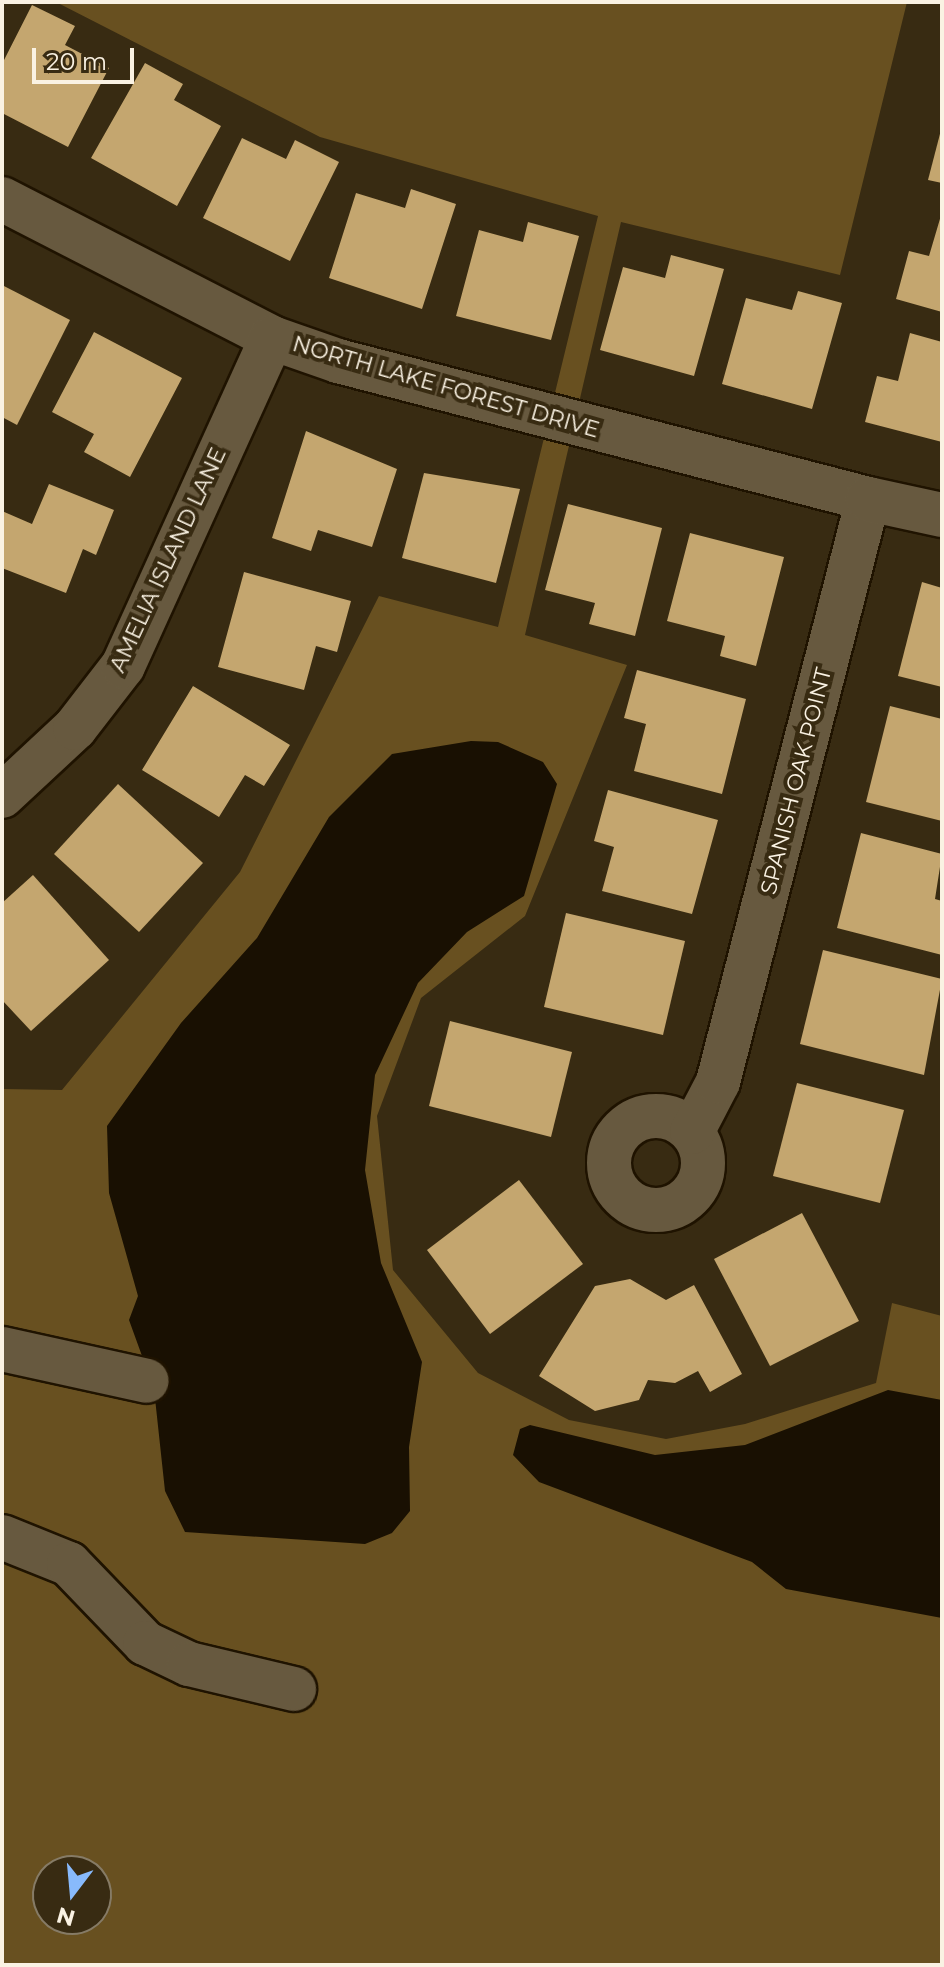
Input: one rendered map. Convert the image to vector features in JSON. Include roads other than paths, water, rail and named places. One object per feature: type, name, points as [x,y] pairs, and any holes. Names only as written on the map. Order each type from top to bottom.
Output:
[{"type":"street","name":"NORTH LAKE FOREST DRIVE","points":[[2,199],[272,338],[868,499]]},
{"type":"street","name":"AMELIA ISLAND LANE","points":[[2,796],[75,728],[123,666],[272,338]]},
{"type":"street","points":[[868,499],[942,515]]},
{"type":"street","name":"SPANISH OAK POINT","points":[[692,1132],[718,1082],[868,499]]},
{"type":"street","points":[[2,1349],[147,1381]]},
{"type":"street","points":[[2,1537],[69,1564],[145,1643],[189,1664],[294,1689]]}]
